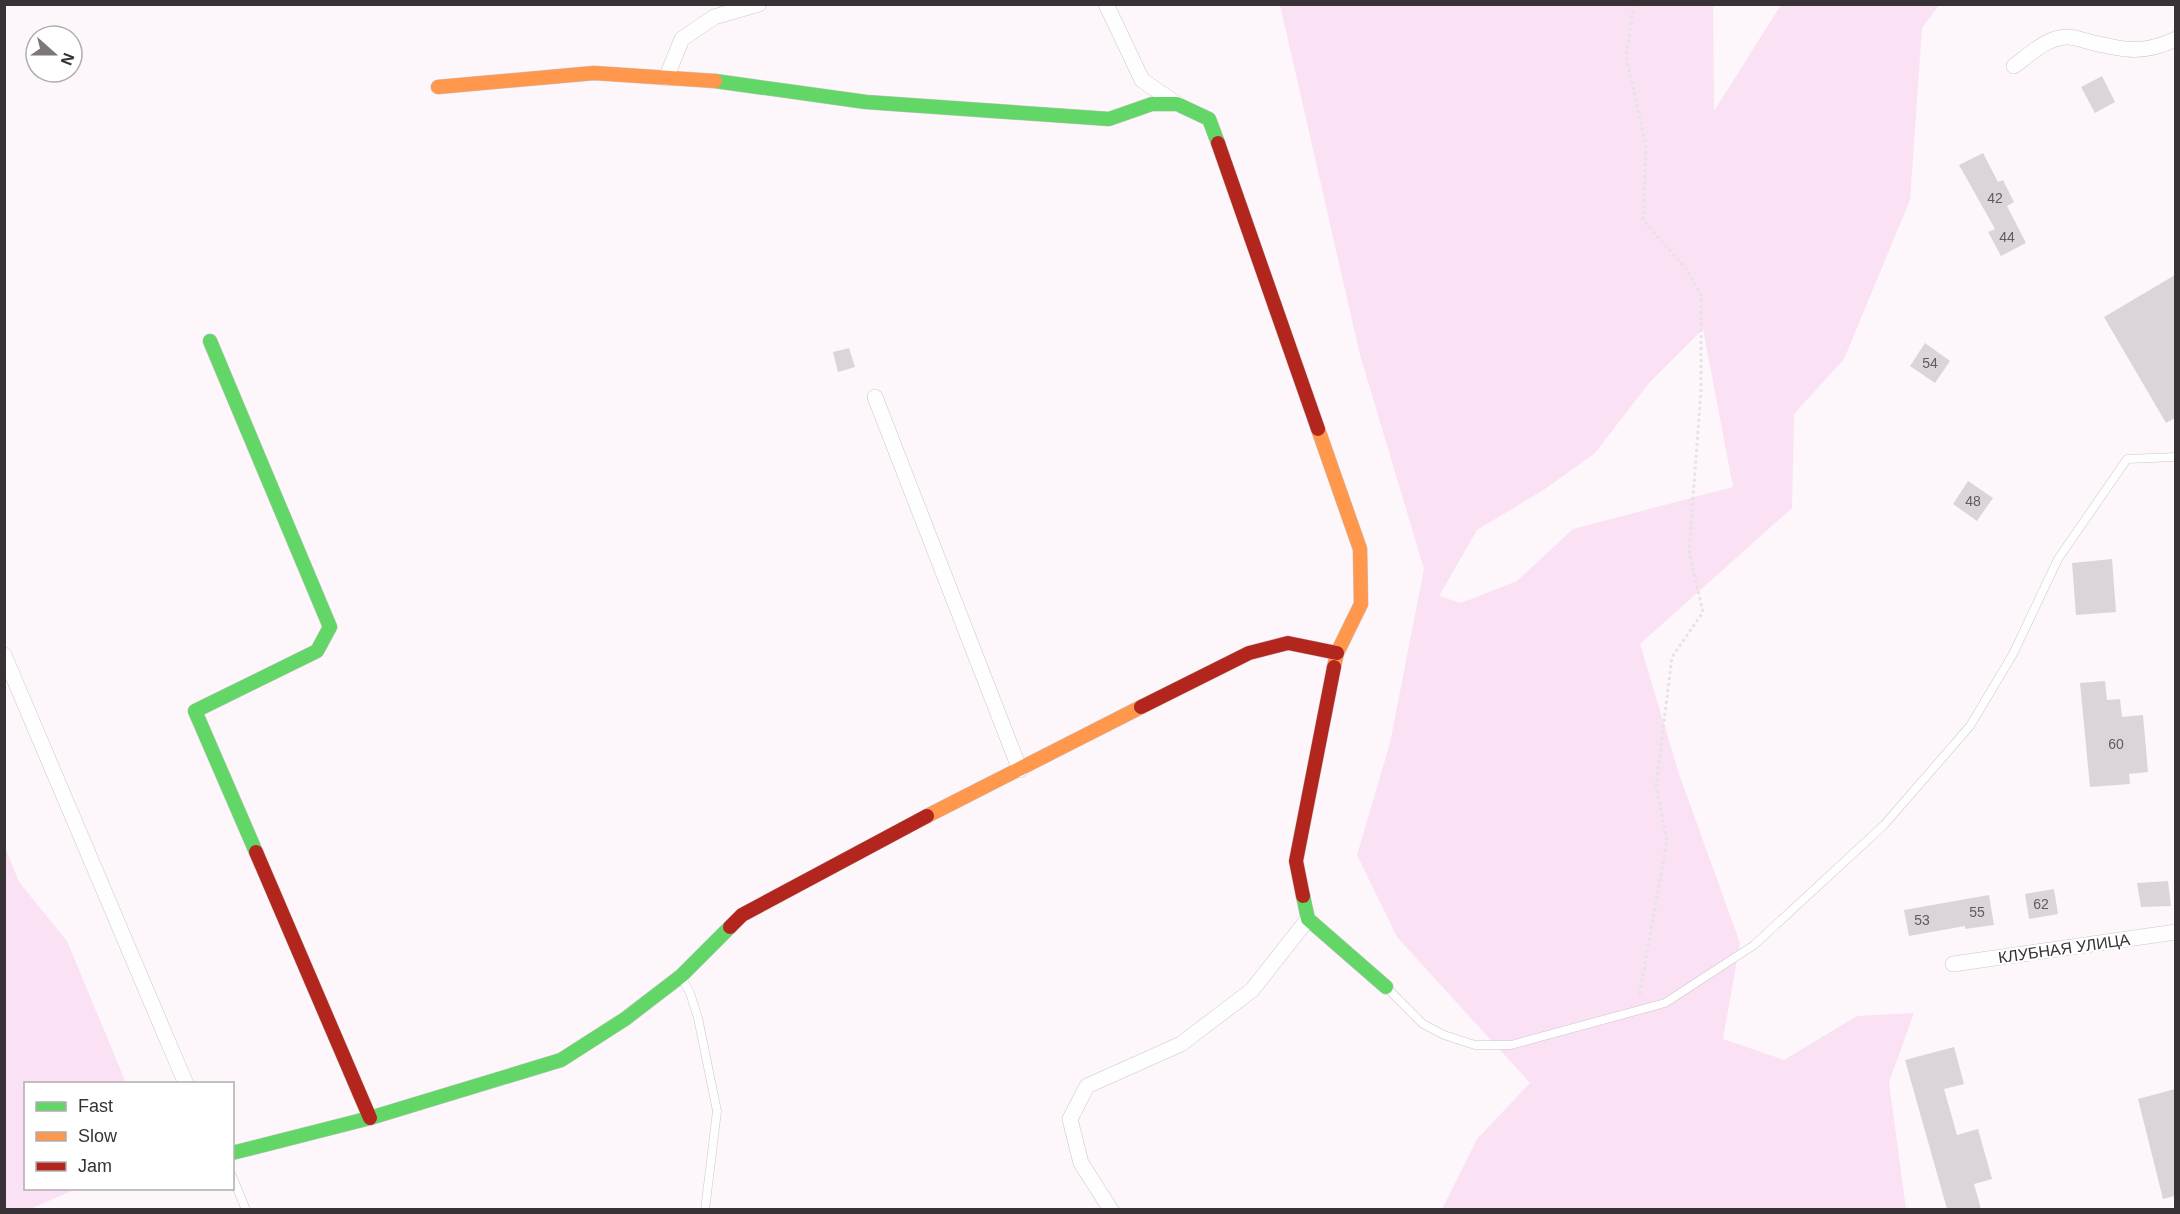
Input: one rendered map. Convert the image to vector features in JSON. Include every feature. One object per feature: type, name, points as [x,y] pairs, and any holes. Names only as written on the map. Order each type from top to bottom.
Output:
[{"type":"street","points":[[666,78],[682,39],[714,16],[759,4]]},
{"type":"street","points":[[1106,4],[1142,80],[1177,104],[1209,118],[1360,549],[1361,604],[1337,653],[1296,861],[1308,919],[1386,987]]},
{"type":"street","points":[[2014,66],[2054,39],[2068,37],[2121,50],[2138,51],[2158,47],[2175,39]]},
{"type":"street","points":[[438,87],[594,73],[729,82],[866,102],[1109,119],[1152,104],[1177,104]]},
{"type":"street","points":[[210,341],[330,627],[317,651],[195,711],[370,1118]]},
{"type":"street","points":[[875,397],[1020,770]]},
{"type":"street","points":[[234,1152],[370,1118],[561,1060],[625,1019],[681,976],[742,915],[880,840],[1249,653],[1288,643],[1337,653]]},
{"type":"street","points":[[4,655],[186,1082]]},
{"type":"street","points":[[1111,1209],[1081,1163],[1070,1119],[1087,1086],[1181,1044],[1252,990],[1308,919]]},
{"type":"street","name":"КЛУБНАЯ УЛИЦА","points":[[1953,964],[2175,932]]},
{"type":"lane","points":[[1386,987],[1423,1024],[1444,1035],[1475,1045],[1511,1045],[1665,1003],[1754,945],[1884,825],[1970,726],[2013,654],[2058,559],[2127,459],[2175,457]]},
{"type":"lane","points":[[681,976],[690,993],[698,1018],[717,1111],[705,1209]]},
{"type":"lane","points":[[234,1181],[246,1209]]},
{"type":"path","points":[[1634,4],[1626,56],[1646,146],[1643,220],[1686,269],[1701,295],[1701,391],[1689,552],[1703,612],[1672,657],[1656,786],[1667,841],[1637,1010]]},
{"type":"shaded area","points":[[1280,5],[1713,5],[1714,111],[1781,5],[1939,5],[1922,28],[1910,200],[1844,359],[1794,414],[1792,508],[1640,644],[1679,774],[1740,943],[1723,1039],[1784,1060],[1857,1016],[1914,1013],[1889,1082],[1906,1209],[1442,1209],[1477,1139],[1530,1083],[1397,937],[1357,855],[1390,743],[1424,569],[1360,355]],"holes":[[[1703,329],[1733,487],[1573,529],[1517,581],[1461,603],[1439,596],[1477,530],[1545,489],[1595,453],[1649,383]]]},
{"type":"shaded area","points":[[4,844],[19,882],[67,941],[126,1082],[24,1082],[24,1190],[74,1190],[30,1209],[5,1209]]},
{"type":"building","points":[[2102,76],[2115,102],[2095,113],[2081,87]]},
{"type":"building","points":[[1983,153],[1998,182],[2003,180],[2014,202],[2007,206],[2026,243],[2001,256],[1988,232],[1995,229],[1959,165]]},
{"type":"building","points":[[2175,275],[2175,418],[2166,423],[2104,317]]},
{"type":"building","points":[[1925,343],[1950,361],[1935,383],[1910,366]]},
{"type":"building","points":[[849,348],[855,367],[838,372],[833,352]]},
{"type":"building","points":[[1968,481],[1993,498],[1977,521],[1953,504]]},
{"type":"building","points":[[2112,559],[2116,612],[2076,615],[2072,563]]},
{"type":"building","points":[[2105,681],[2107,700],[2120,699],[2122,717],[2143,715],[2148,772],[2129,774],[2130,784],[2090,787],[2080,683]]},
{"type":"building","points":[[2168,881],[2171,906],[2141,907],[2137,883]]},
{"type":"building","points":[[2054,889],[2058,914],[2029,919],[2025,894]]},
{"type":"building","points":[[1989,895],[1994,925],[1965,929],[1965,926],[1909,936],[1904,910]]},
{"type":"building","points":[[1954,1047],[1964,1084],[1944,1089],[1957,1135],[1978,1129],[1992,1179],[1974,1184],[1981,1209],[1947,1209],[1905,1060]]},
{"type":"building","points":[[2175,1089],[2175,1196],[2163,1199],[2138,1099]]},
{"type":"traffic: fast","points":[[715,81],[866,102],[1109,119],[1152,104],[1177,104],[1209,119],[1218,143]]},
{"type":"traffic: fast","points":[[210,341],[330,627],[317,651],[195,711],[256,852]]},
{"type":"traffic: fast","points":[[1303,896],[1308,919],[1386,987]]},
{"type":"traffic: fast","points":[[234,1152],[370,1118],[561,1060],[625,1019],[681,976],[730,927]]},
{"type":"traffic: slow","points":[[438,87],[594,73],[715,81]]},
{"type":"traffic: slow","points":[[1318,429],[1360,549],[1361,604],[1337,653],[1334,667]]},
{"type":"traffic: slow","points":[[927,816],[1141,707]]},
{"type":"traffic: jam","points":[[1218,143],[1318,429]]},
{"type":"traffic: jam","points":[[1141,707],[1249,653],[1288,643],[1337,653]]},
{"type":"traffic: jam","points":[[1303,896],[1296,861],[1334,667]]},
{"type":"traffic: jam","points":[[730,927],[742,915],[927,816]]},
{"type":"traffic: jam","points":[[256,852],[370,1118]]}]
